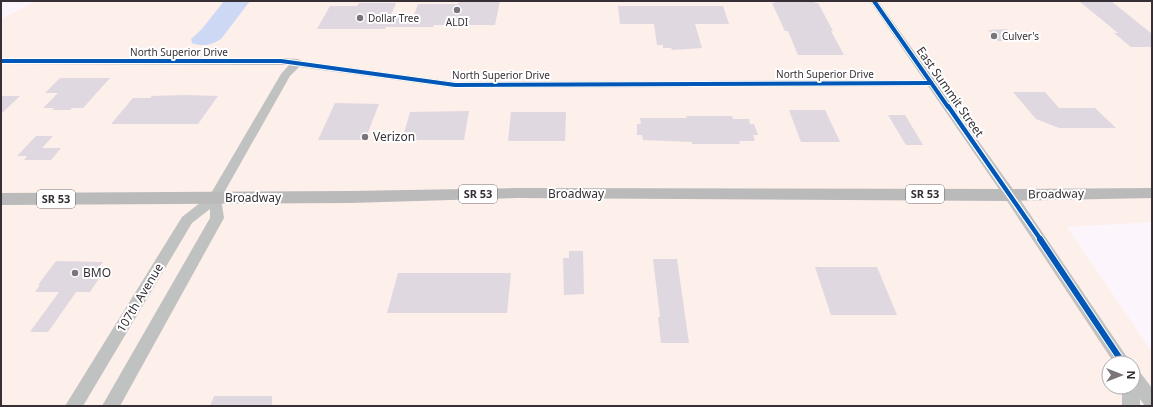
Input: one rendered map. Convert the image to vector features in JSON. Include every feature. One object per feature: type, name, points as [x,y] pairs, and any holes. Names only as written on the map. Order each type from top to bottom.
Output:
[{"type":"main road","name":"Broadway","points":[[1,199],[350,198],[517,194],[1010,195],[1152,193]]},
{"type":"street","name":"East Summit Street","points":[[874,1],[1010,195],[1117,355]]},
{"type":"street","name":"North Superior Drive","points":[[1,61],[281,60],[455,85],[931,83]]},
{"type":"street","name":"107th Avenue","points":[[74,406],[187,220],[214,198],[286,74],[298,62]]},
{"type":"street","points":[[111,406],[217,218],[214,198]]},
{"type":"street","points":[[1141,387],[1152,401]]},
{"type":"street","points":[[1131,395],[1131,406]]},
{"type":"shaded area","points":[[36,1],[1152,1],[1152,222],[1067,227],[1152,352],[1152,406],[1,406],[1,19]]},
{"type":"water","points":[[224,1],[250,1],[221,39],[207,45],[192,43],[191,39],[202,29]]},
{"type":"building","points":[[459,1],[500,1],[495,25],[434,25],[433,27],[386,27],[385,29],[317,29],[330,6],[357,6],[359,3],[396,3],[391,15],[414,15],[418,4],[458,4]]},
{"type":"building","points":[[774,1],[814,1],[815,3],[818,3],[844,55],[798,55],[788,31],[785,31],[772,3],[775,3]]},
{"type":"building","points":[[1079,1],[1111,1],[1152,34],[1152,47],[1131,47],[1114,33],[1118,33]]},
{"type":"building","points":[[618,6],[723,6],[729,24],[695,24],[702,48],[672,50],[671,48],[663,48],[663,45],[657,45],[654,24],[620,24]]},
{"type":"building","points":[[1007,29],[1018,41],[998,41],[988,30]]},
{"type":"building","points":[[60,78],[110,78],[83,108],[52,110],[54,108],[43,108],[58,93],[45,93]]},
{"type":"building","points":[[1013,92],[1045,92],[1059,108],[1095,108],[1116,128],[1059,128],[1036,119]]},
{"type":"building","points":[[1,96],[20,96],[1,114]]},
{"type":"building","points":[[152,96],[218,96],[198,124],[111,124],[133,98],[150,98]]},
{"type":"building","points":[[335,103],[379,104],[365,140],[318,140]]},
{"type":"building","points":[[789,110],[825,110],[840,142],[801,142]]},
{"type":"building","points":[[469,111],[464,140],[402,140],[410,112]]},
{"type":"building","points":[[511,112],[566,112],[565,141],[508,141]]},
{"type":"building","points":[[888,115],[905,115],[923,145],[906,145]]},
{"type":"building","points":[[686,116],[732,116],[733,119],[749,119],[750,124],[754,124],[758,135],[753,135],[755,141],[739,141],[740,144],[692,144],[692,142],[643,140],[642,135],[637,135],[637,124],[641,124],[640,118],[687,118]]},
{"type":"building","points":[[36,136],[53,136],[42,148],[61,148],[51,160],[24,160],[27,156],[17,156]]},
{"type":"building","points":[[569,251],[583,251],[584,294],[564,295],[563,258],[569,258]]},
{"type":"building","points":[[653,259],[677,259],[689,343],[661,343],[658,317],[660,317]]},
{"type":"building","points":[[56,261],[103,262],[96,271],[104,271],[90,292],[76,292],[48,332],[30,332],[59,292],[35,292],[40,285],[38,285]]},
{"type":"building","points":[[815,267],[877,267],[897,315],[831,315]]},
{"type":"building","points":[[398,273],[511,273],[507,313],[387,313]]},
{"type":"building","points":[[214,396],[272,396],[272,406],[210,406]]},
{"type":"cycle path","points":[[874,1],[1010,195],[1118,355]]},
{"type":"cycle path","points":[[1,61],[281,61],[455,85],[931,83]]},
{"type":"place","name":"ALDI","points":[[457,10]]},
{"type":"place","name":"Dollar Tree","points":[[360,18]]},
{"type":"place","name":"Culver's","points":[[994,36]]},
{"type":"place","name":"Verizon","points":[[365,137]]},
{"type":"place","name":"BMO","points":[[75,273]]}]
